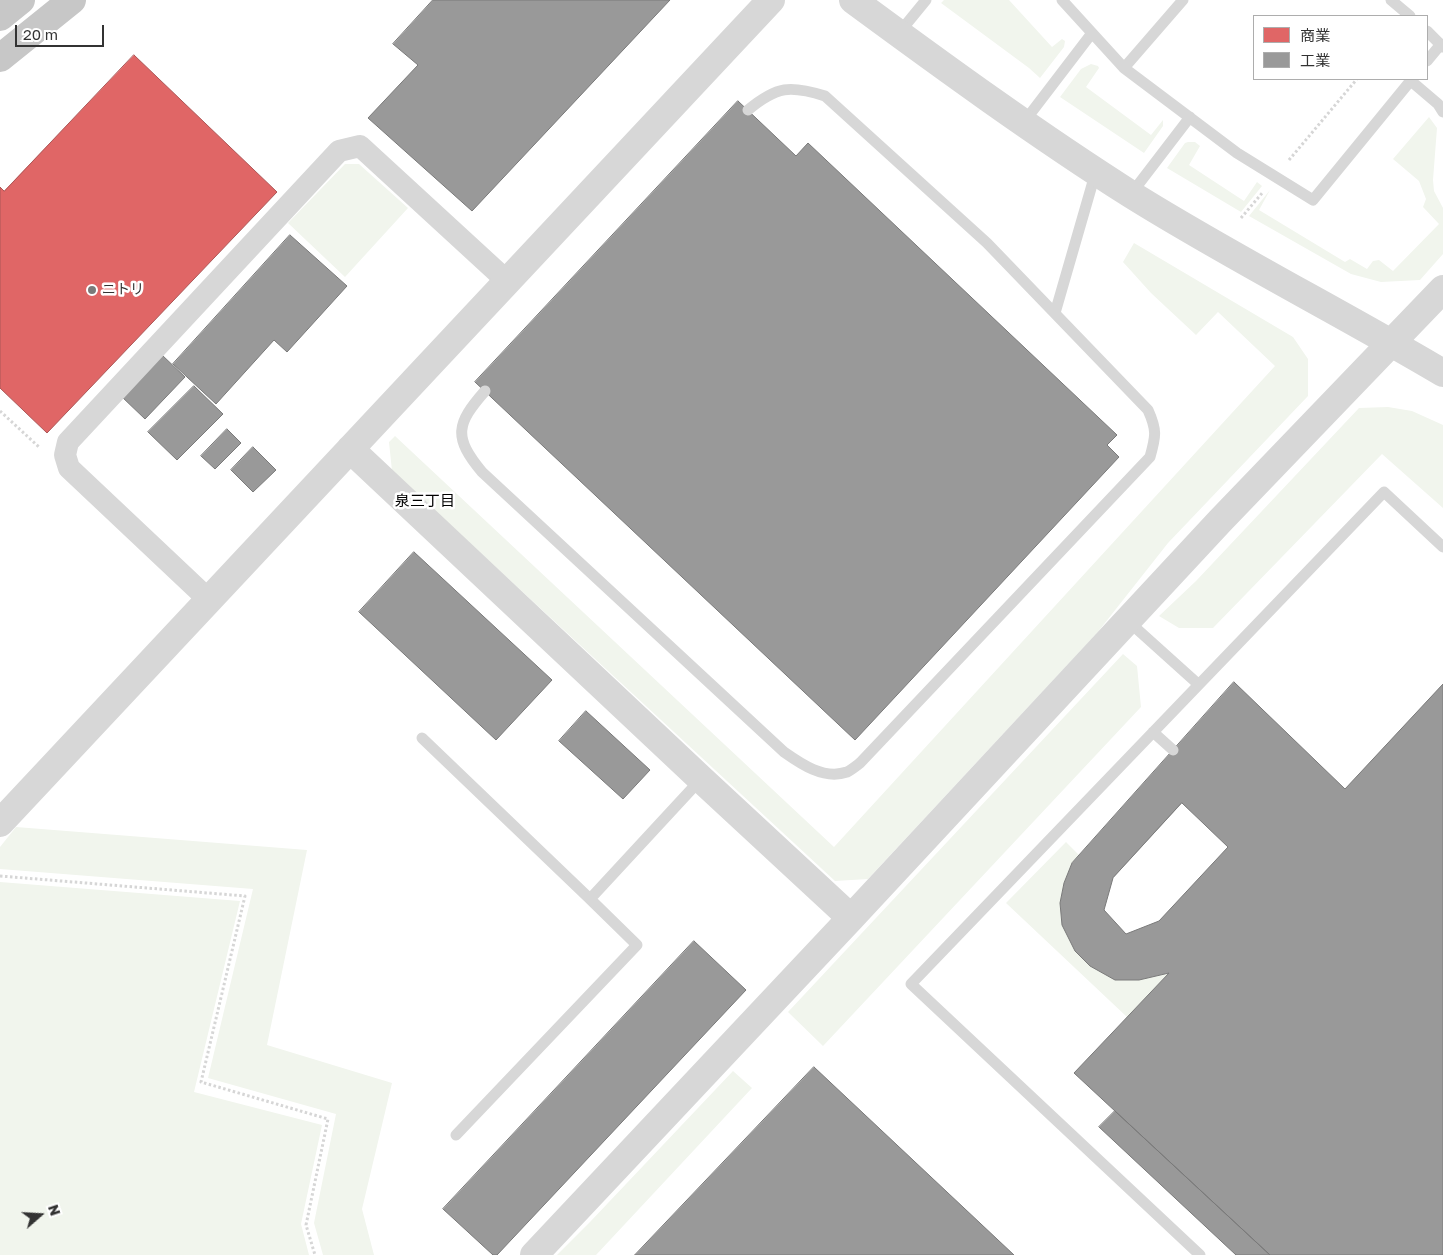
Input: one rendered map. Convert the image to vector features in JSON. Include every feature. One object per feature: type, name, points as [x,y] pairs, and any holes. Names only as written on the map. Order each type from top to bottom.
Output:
[{"type":"highway","points":[[0,16],[21,0]]},
{"type":"highway","points":[[0,58],[72,0]]},
{"type":"street","points":[[0,823],[771,0]]},
{"type":"street","points":[[853,0],[1024,122],[1132,194],[1177,222],[1443,373]]},
{"type":"street","points":[[210,601],[69,468],[65,455],[68,442],[339,151],[360,146],[508,282]]},
{"type":"street","points":[[534,1255],[1220,521],[1443,289]]},
{"type":"street","points":[[350,448],[851,918]]},
{"type":"lane","points":[[898,33],[926,0]]},
{"type":"lane","points":[[1062,0],[1124,68],[1237,153],[1312,200],[1411,80],[1438,104],[1443,112]]},
{"type":"lane","points":[[1124,68],[1183,0]]},
{"type":"lane","points":[[1390,0],[1409,15]]},
{"type":"lane","points":[[1428,32],[1442,46],[1428,60]]},
{"type":"lane","points":[[1024,122],[1092,33]]},
{"type":"lane","points":[[485,390],[468,410],[463,423],[462,439],[469,456],[482,472],[784,752],[803,765],[828,774],[846,772],[860,763],[1150,457],[1155,440],[1155,426],[1148,410],[987,243],[825,96],[803,88],[785,89],[764,96],[748,110]]},
{"type":"lane","points":[[1132,194],[1190,117]]},
{"type":"lane","points":[[1055,313],[1096,171]]},
{"type":"lane","points":[[1200,1255],[911,984],[1384,492],[1443,547]]},
{"type":"lane","points":[[1128,621],[1198,684]]},
{"type":"lane","points":[[1153,732],[1173,750]]},
{"type":"lane","points":[[422,738],[637,944],[456,1135]]},
{"type":"lane","points":[[590,899],[701,779]]},
{"type":"path","points":[[1287,163],[1356,80]]},
{"type":"path","points":[[1240,218],[1266,187]]},
{"type":"path","points":[[0,411],[38,447],[65,455]]},
{"type":"path","points":[[0,876],[245,896],[202,1082],[328,1119],[306,1226],[315,1255]]},
{"type":"shaded area","points":[[944,0],[1009,0],[1052,47],[1062,39],[1065,41],[1064,47],[1040,78],[941,3]]},
{"type":"shaded area","points":[[1091,64],[1099,68],[1086,87],[1151,135],[1163,120],[1163,126],[1144,153],[1060,97],[1081,69]]},
{"type":"shaded area","points":[[1429,117],[1437,128],[1433,180],[1434,191],[1443,208],[1443,254],[1420,280],[1381,282],[1351,274],[1249,216],[1270,190],[1259,210],[1345,262],[1350,259],[1367,269],[1373,261],[1379,260],[1393,271],[1439,224],[1423,207],[1426,199],[1419,181],[1393,159]]},
{"type":"shaded area","points":[[1195,142],[1200,146],[1189,165],[1244,201],[1257,182],[1262,186],[1241,212],[1167,168],[1185,143]]},
{"type":"shaded area","points":[[345,164],[359,164],[408,208],[345,277],[288,223]]},
{"type":"shaded area","points":[[1134,243],[1293,337],[1308,359],[1308,396],[1168,543],[1097,633],[868,879],[835,881],[392,471],[389,442],[395,436],[834,847],[1275,366],[1218,312],[1196,335],[1151,293],[1123,262]]},
{"type":"shaded area","points":[[1388,407],[1412,411],[1443,425],[1443,508],[1382,454],[1213,628],[1179,628],[1159,616],[1196,581],[1359,408]]},
{"type":"shaded area","points":[[1123,654],[1137,666],[1141,707],[823,1046],[788,1012]]},
{"type":"shaded area","points":[[16,827],[307,850],[267,1045],[392,1083],[362,1209],[374,1255],[323,1255],[314,1223],[336,1114],[208,1078],[253,889],[0,869],[0,847]]},
{"type":"shaded area","points":[[1066,842],[1079,855],[1072,863],[1064,883],[1060,904],[1062,925],[1075,951],[1139,980],[1169,973],[1127,1017],[1006,903]]},
{"type":"shaded area","points":[[0,882],[240,901],[194,1092],[322,1125],[301,1224],[309,1255],[0,1255]]},
{"type":"shaded area","points":[[733,1071],[752,1088],[596,1255],[557,1255],[590,1222]]},
{"type":"building: 商業","name":"ニトリ","points":[[134,55],[277,192],[47,433],[0,388],[0,187],[4,191]]},
{"type":"building: 工業","points":[[433,0],[670,0],[472,211],[368,118],[418,65],[393,44]]},
{"type":"building: 工業","points":[[738,101],[796,156],[808,143],[1117,435],[1107,445],[1119,457],[855,740],[475,382]]},
{"type":"building: 工業","points":[[290,235],[347,286],[287,352],[274,340],[216,404],[173,364]]},
{"type":"building: 工業","points":[[161,354],[185,377],[145,419],[121,396]]},
{"type":"building: 工業","points":[[194,386],[223,414],[177,460],[148,432]]},
{"type":"building: 工業","points":[[227,429],[241,443],[215,469],[201,456]]},
{"type":"building: 工業","points":[[253,447],[276,470],[253,492],[231,470]]},
{"type":"building: 工業","points":[[414,552],[552,680],[496,740],[359,612]]},
{"type":"building: 工業","points":[[1234,682],[1345,789],[1443,684],[1443,1255],[1270,1255],[1074,1073],[1169,973],[1139,980],[1115,980],[1090,966],[1075,951],[1062,925],[1060,903],[1064,883],[1072,863]],"holes":[[[1182,803],[1228,847],[1159,921],[1126,934],[1104,910],[1113,878]]]},
{"type":"building: 工業","points":[[586,711],[650,770],[623,799],[559,741]]},
{"type":"building: 工業","points":[[694,941],[746,990],[497,1255],[493,1255],[443,1209]]},
{"type":"building: 工業","points":[[814,1067],[1014,1255],[635,1255]]},
{"type":"building: 工業","points":[[1115,1111],[1270,1255],[1236,1255],[1099,1127]]},
{"type":"place","name":"ニトリ","points":[[92,290]]},
{"type":"district","name":"泉三丁目","points":[[425,501]]}]
